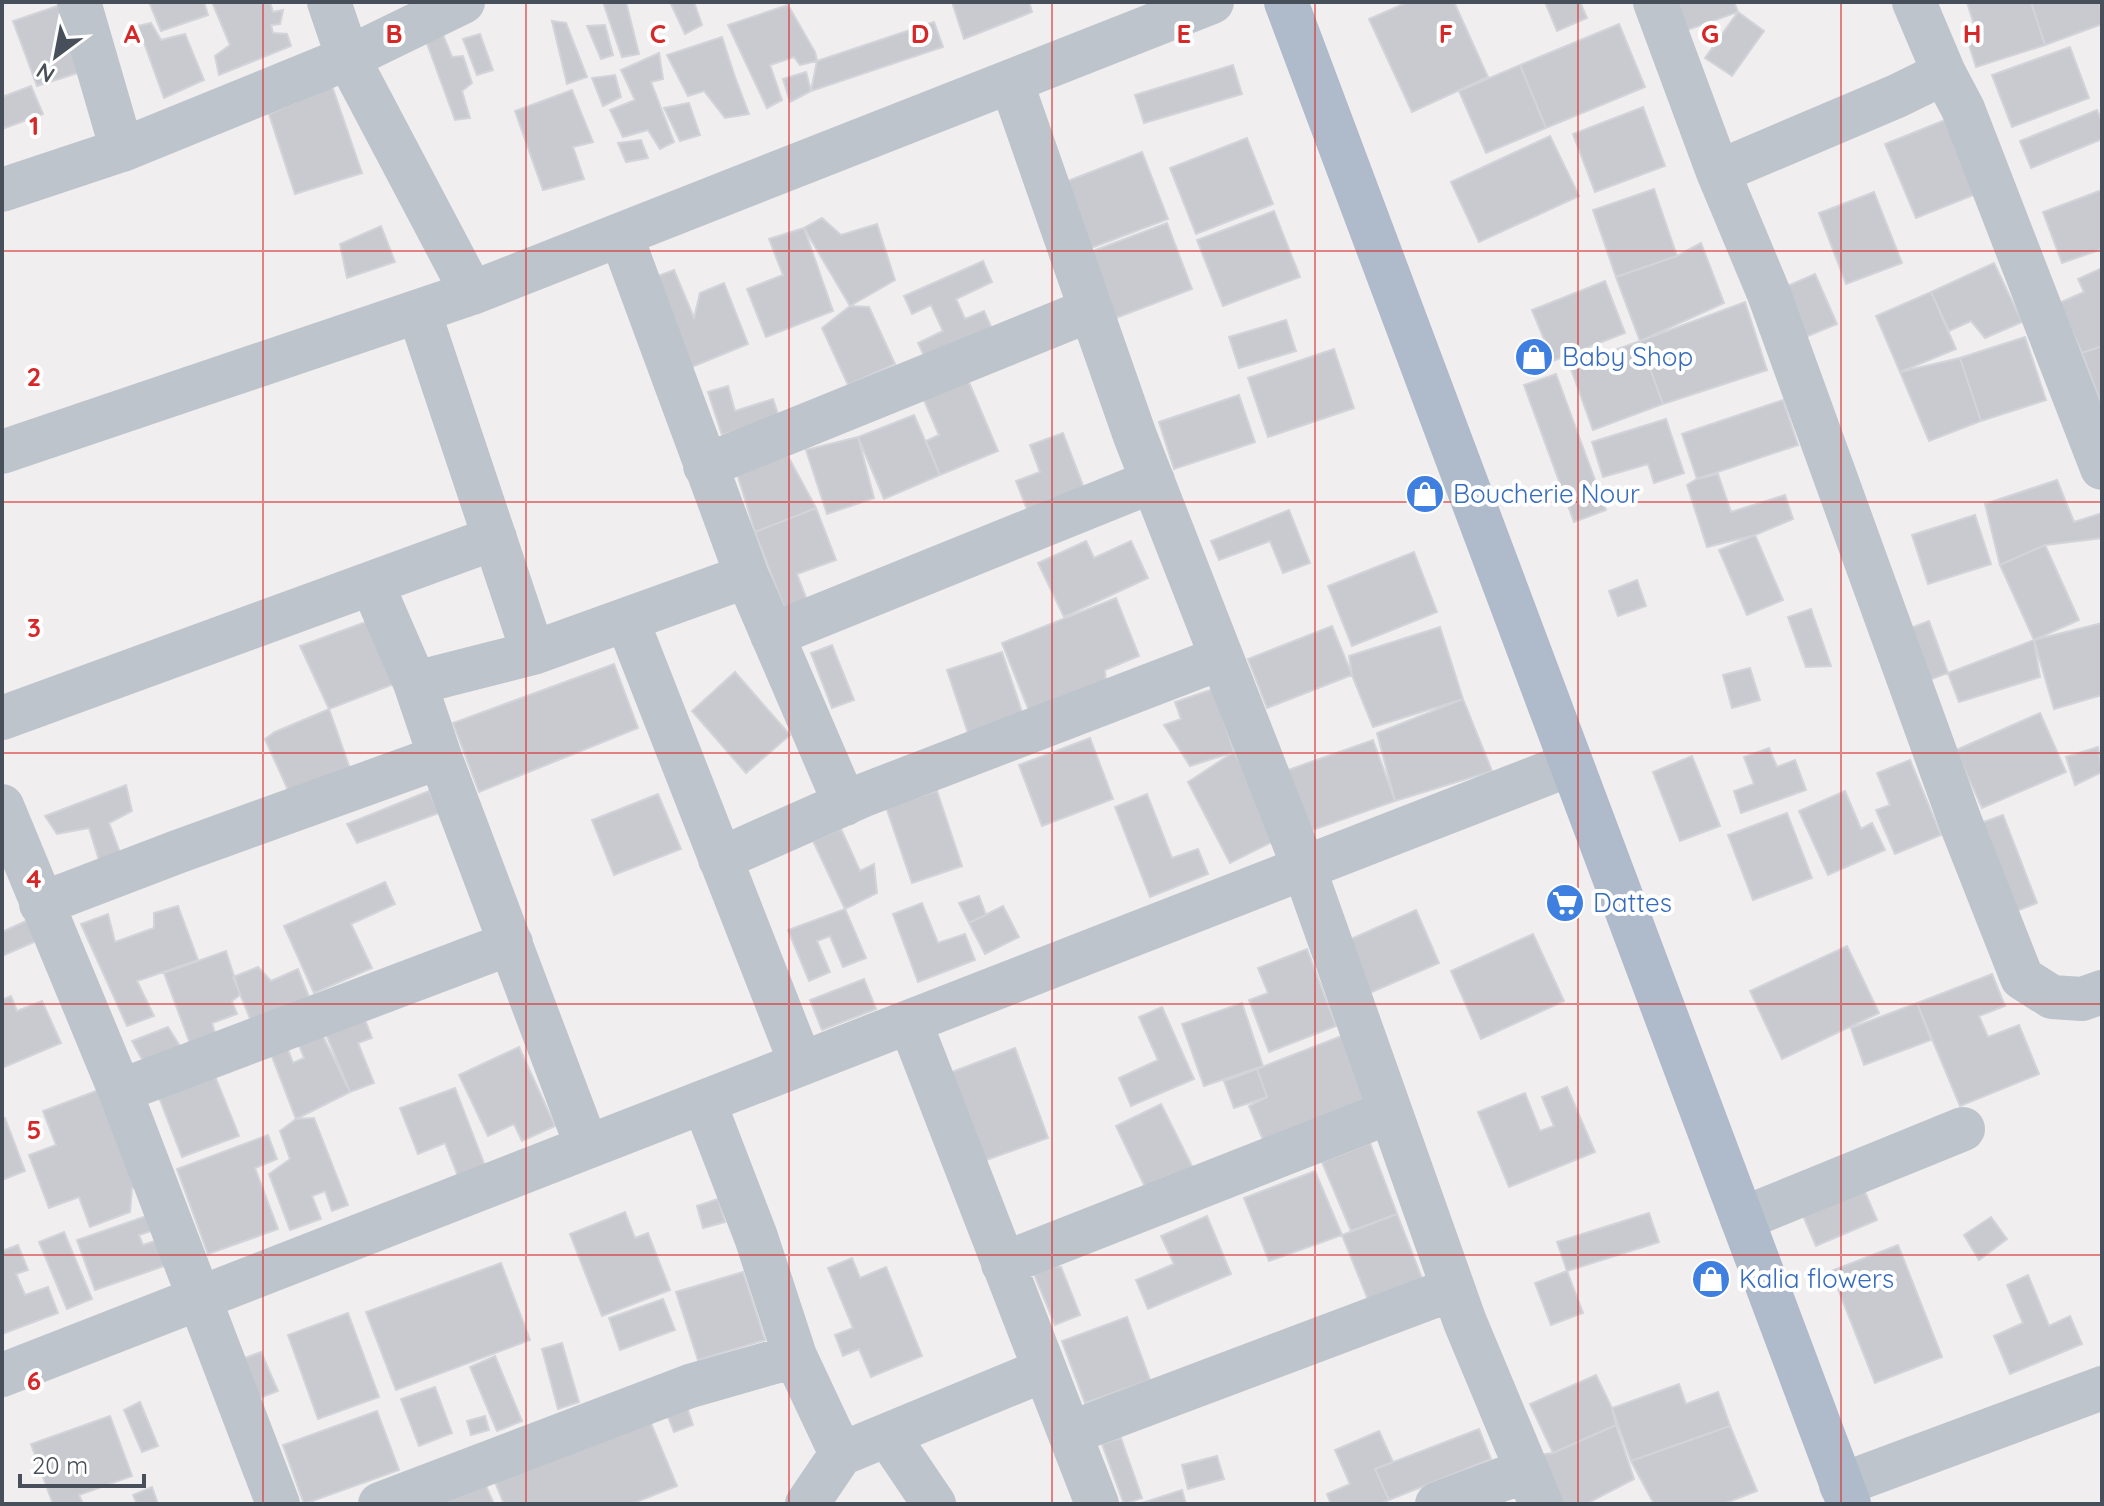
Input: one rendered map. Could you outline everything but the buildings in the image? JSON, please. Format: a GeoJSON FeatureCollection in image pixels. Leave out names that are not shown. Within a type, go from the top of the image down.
{"type":"FeatureCollection","features":[{"type":"Feature","properties":{"kind":"main road"},"geometry":{"type":"LineString","coordinates":[[1286,2],[1845,1495]]}},
{"type":"Feature","properties":{"kind":"street"},"geometry":{"type":"LineString","coordinates":[[79,2],[122,150]]}},
{"type":"Feature","properties":{"kind":"street"},"geometry":{"type":"LineString","coordinates":[[329,2],[348,58],[472,293]]}},
{"type":"Feature","properties":{"kind":"street"},"geometry":{"type":"LineString","coordinates":[[2,190],[122,150],[348,58],[463,2]]}},
{"type":"Feature","properties":{"kind":"street"},"geometry":{"type":"LineString","coordinates":[[2,452],[472,293],[1212,2]]}},
{"type":"Feature","properties":{"kind":"street"},"geometry":{"type":"LineString","coordinates":[[1655,2],[1718,172],[1769,294],[1960,821],[2022,978],[2052,997],[2082,999],[2102,992]]}},
{"type":"Feature","properties":{"kind":"street"},"geometry":{"type":"LineString","coordinates":[[1914,2],[1963,109],[2102,468]]}},
{"type":"Feature","properties":{"kind":"street"},"geometry":{"type":"LineString","coordinates":[[1718,172],[1944,73]]}},
{"type":"Feature","properties":{"kind":"street"},"geometry":{"type":"LineString","coordinates":[[1011,81],[1153,481],[1304,868],[1453,1289],[1534,1487],[1437,1504]]}},
{"type":"Feature","properties":{"kind":"street"},"geometry":{"type":"LineString","coordinates":[[621,235],[747,576],[845,804]]}},
{"type":"Feature","properties":{"kind":"street"},"geometry":{"type":"LineString","coordinates":[[705,466],[1090,310]]}},
{"type":"Feature","properties":{"kind":"street"},"geometry":{"type":"LineString","coordinates":[[419,312],[533,653]]}},
{"type":"Feature","properties":{"kind":"street"},"geometry":{"type":"LineString","coordinates":[[772,635],[1153,481]]}},
{"type":"Feature","properties":{"kind":"street"},"geometry":{"type":"LineString","coordinates":[[2,718],[495,538]]}},
{"type":"Feature","properties":{"kind":"street"},"geometry":{"type":"LineString","coordinates":[[415,683],[533,653],[747,576]]}},
{"type":"Feature","properties":{"kind":"street"},"geometry":{"type":"LineString","coordinates":[[372,584],[415,683],[587,1147]]}},
{"type":"Feature","properties":{"kind":"street"},"geometry":{"type":"LineString","coordinates":[[627,620],[801,1064]]}},
{"type":"Feature","properties":{"kind":"street"},"geometry":{"type":"LineString","coordinates":[[720,859],[845,804],[1221,658]]}},
{"type":"Feature","properties":{"kind":"street"},"geometry":{"type":"LineString","coordinates":[[41,904],[440,757]]}},
{"type":"Feature","properties":{"kind":"street"},"geometry":{"type":"LineString","coordinates":[[2,1375],[1571,764]]}},
{"type":"Feature","properties":{"kind":"street"},"geometry":{"type":"LineString","coordinates":[[2,806],[120,1091],[278,1504]]}},
{"type":"Feature","properties":{"kind":"street"},"geometry":{"type":"LineString","coordinates":[[120,1091],[511,943]]}},
{"type":"Feature","properties":{"kind":"street"},"geometry":{"type":"LineString","coordinates":[[910,1022],[1097,1504]]}},
{"type":"Feature","properties":{"kind":"street"},"geometry":{"type":"LineString","coordinates":[[704,1102],[756,1237],[795,1356],[841,1454]]}},
{"type":"Feature","properties":{"kind":"street"},"geometry":{"type":"LineString","coordinates":[[1003,1264],[1390,1112]]}},
{"type":"Feature","properties":{"kind":"street"},"geometry":{"type":"LineString","coordinates":[[1742,1219],[1963,1129]]}},
{"type":"Feature","properties":{"kind":"street"},"geometry":{"type":"LineString","coordinates":[[1070,1433],[1453,1289]]}},
{"type":"Feature","properties":{"kind":"street"},"geometry":{"type":"LineString","coordinates":[[380,1504],[690,1386],[795,1356]]}},
{"type":"Feature","properties":{"kind":"street"},"geometry":{"type":"LineString","coordinates":[[807,1504],[841,1454],[1044,1370]]}},
{"type":"Feature","properties":{"kind":"street"},"geometry":{"type":"LineString","coordinates":[[1845,1495],[2102,1388]]}},
{"type":"Feature","properties":{"kind":"street"},"geometry":{"type":"LineString","coordinates":[[888,1436],[934,1504]]}},
{"type":"Feature","properties":{"kind":"place","name":"Baby Shop"},"geometry":{"type":"Point","coordinates":[1534,357]}},
{"type":"Feature","properties":{"kind":"place","name":"Boucherie Nour"},"geometry":{"type":"Point","coordinates":[1425,494]}},
{"type":"Feature","properties":{"kind":"place","name":"Dattes"},"geometry":{"type":"Point","coordinates":[1565,903]}},
{"type":"Feature","properties":{"kind":"place","name":"Kalia flowers"},"geometry":{"type":"Point","coordinates":[1711,1279]}}]}
